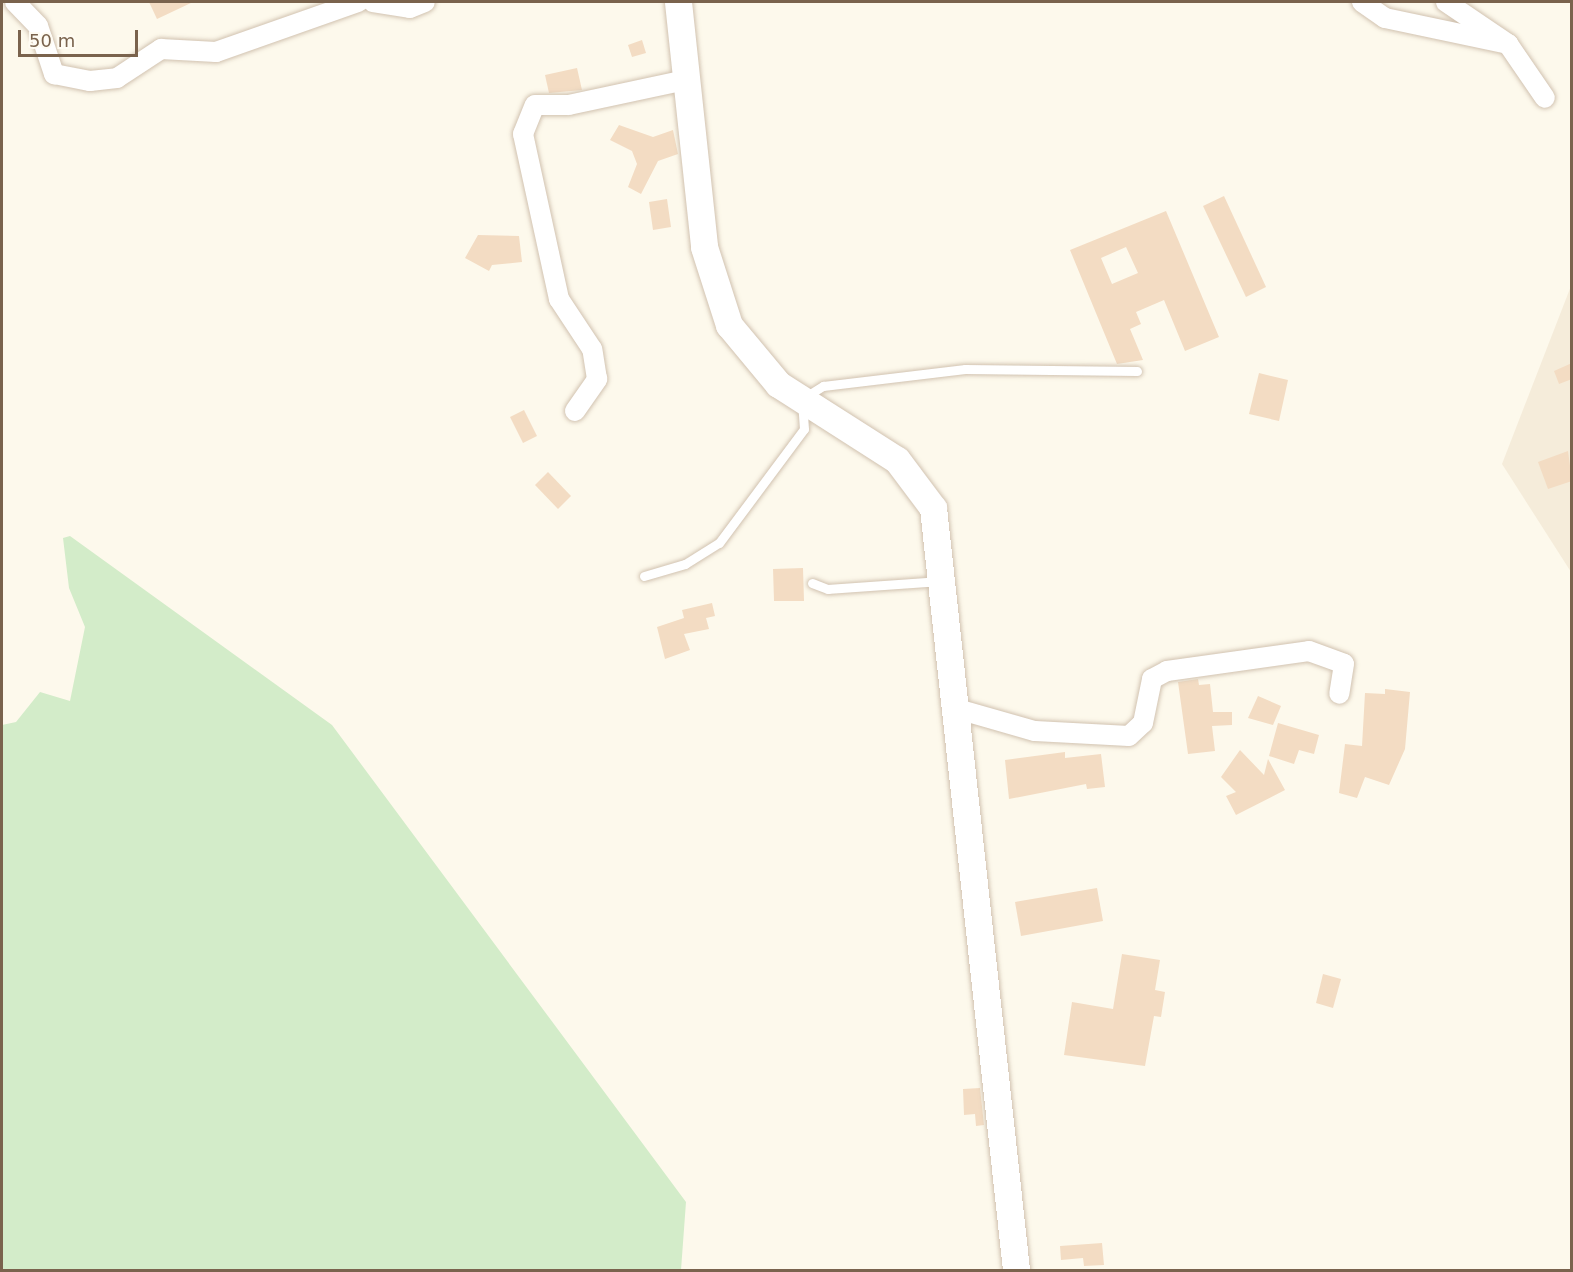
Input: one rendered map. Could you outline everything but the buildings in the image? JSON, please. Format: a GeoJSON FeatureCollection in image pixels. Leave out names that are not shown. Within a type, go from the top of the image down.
{"type":"FeatureCollection","features":[{"type":"Feature","properties":{"kind":"street"},"geometry":{"type":"LineString","coordinates":[[15,2],[38,26],[54,74],[90,81],[117,78],[161,49],[216,52],[358,2]]}},
{"type":"Feature","properties":{"kind":"street"},"geometry":{"type":"LineString","coordinates":[[373,2],[410,8],[425,2]]}},
{"type":"Feature","properties":{"kind":"street"},"geometry":{"type":"LineString","coordinates":[[678,2],[704,247],[729,325],[778,384],[897,460],[933,508],[1016,1270]]}},
{"type":"Feature","properties":{"kind":"street"},"geometry":{"type":"LineString","coordinates":[[1350,2],[1385,18],[1508,44]]}},
{"type":"Feature","properties":{"kind":"street"},"geometry":{"type":"LineString","coordinates":[[1362,2],[1385,18]]}},
{"type":"Feature","properties":{"kind":"street"},"geometry":{"type":"LineString","coordinates":[[1446,2],[1508,44],[1545,98]]}},
{"type":"Feature","properties":{"kind":"street"},"geometry":{"type":"LineString","coordinates":[[575,411],[597,379],[592,348],[559,299],[523,134],[535,105],[569,105],[687,80]]}},
{"type":"Feature","properties":{"kind":"street"},"geometry":{"type":"LineString","coordinates":[[954,708],[1035,731],[1129,736],[1143,723],[1152,679],[1167,671],[1309,651],[1344,664],[1339,694]]}},
{"type":"Feature","properties":{"kind":"lane"},"geometry":{"type":"LineString","coordinates":[[644,576],[685,564],[719,543],[804,429],[802,399],[823,386],[965,369],[1137,372]]}},
{"type":"Feature","properties":{"kind":"lane"},"geometry":{"type":"LineString","coordinates":[[812,583],[828,589],[941,581]]}},
{"type":"Feature","properties":{"kind":"shaded area"},"geometry":{"type":"Polygon","coordinates":[[[1571,286],[1571,572],[1502,464],[1571,286]]]}},
{"type":"Feature","properties":{"kind":"green space"},"geometry":{"type":"Polygon","coordinates":[[[70,536],[332,725],[686,1202],[681,1270],[2,1270],[2,725],[16,722],[40,692],[70,701],[85,627],[69,588],[63,538],[70,536]]]}}]}
